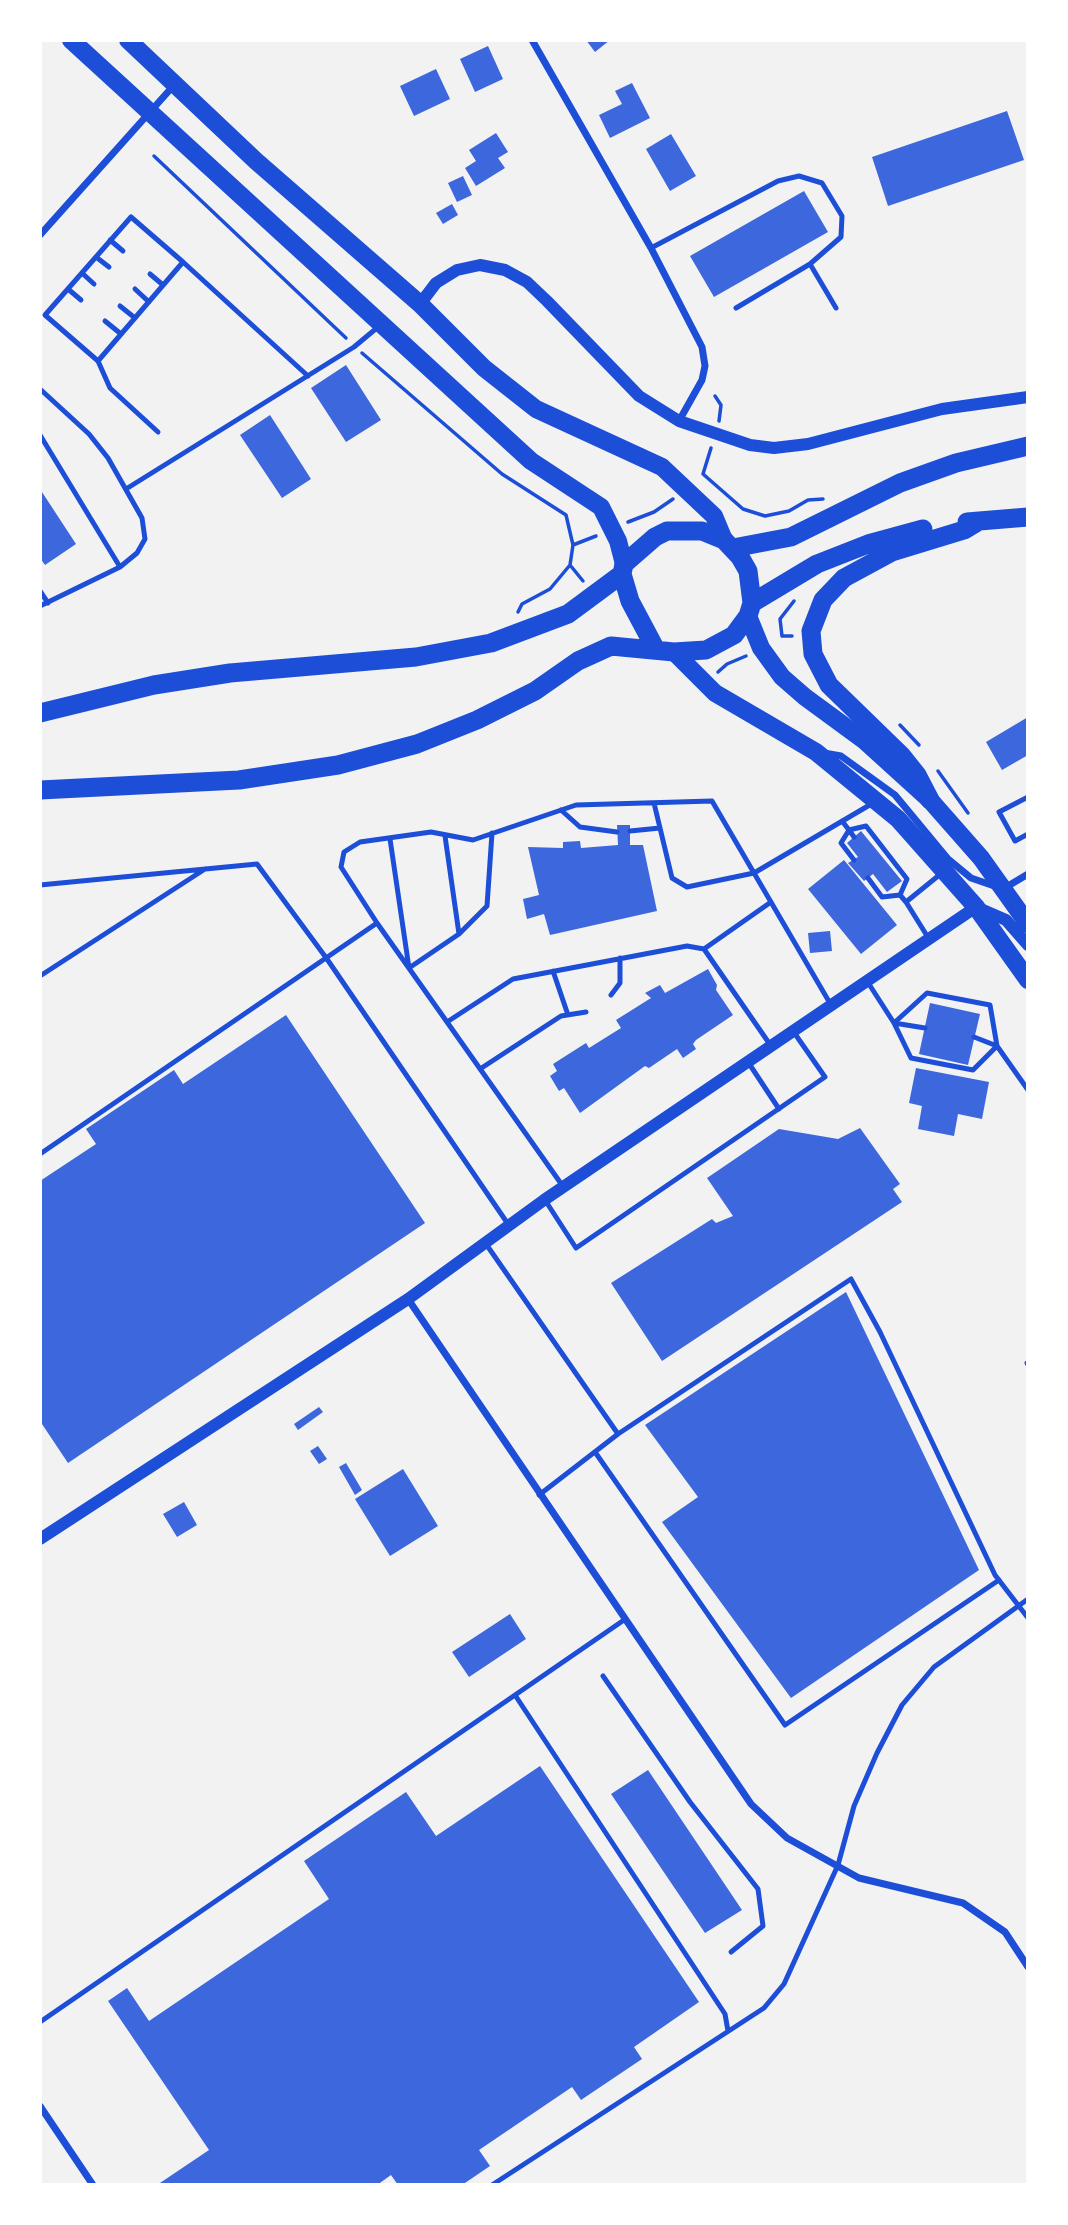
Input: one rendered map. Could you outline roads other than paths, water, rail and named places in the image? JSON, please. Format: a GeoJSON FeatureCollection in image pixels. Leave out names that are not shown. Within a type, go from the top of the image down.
{"type":"FeatureCollection","features":[{"type":"Feature","properties":{"kind":"highway"},"geometry":{"type":"LineString","coordinates":[[729,544],[791,537],[900,483],[956,463],[1028,446]]}},
{"type":"Feature","properties":{"kind":"highway"},"geometry":{"type":"LineString","coordinates":[[40,790],[239,780],[338,765],[417,744],[477,720],[534,691],[598,650],[611,646],[706,650],[715,646],[734,635],[750,610],[788,579],[867,544],[921,530],[1028,517]]}},
{"type":"Feature","properties":{"kind":"highway"},"geometry":{"type":"LineString","coordinates":[[930,800],[917,775],[901,755],[829,685],[813,654],[811,631],[823,600],[844,578],[892,552],[964,530],[979,521]]}},
{"type":"Feature","properties":{"kind":"highway"},"geometry":{"type":"LineString","coordinates":[[40,713],[154,685],[230,673],[416,657],[491,643],[568,614],[623,569],[655,537],[667,531],[702,531],[729,544],[748,571],[750,610]]}},
{"type":"Feature","properties":{"kind":"highway"},"geometry":{"type":"LineString","coordinates":[[623,569],[639,622],[665,650]]}},
{"type":"Feature","properties":{"kind":"main road"},"geometry":{"type":"LineString","coordinates":[[71,40],[531,461],[601,507],[618,541],[623,569]]}},
{"type":"Feature","properties":{"kind":"main road"},"geometry":{"type":"LineString","coordinates":[[128,40],[256,161],[420,304],[484,368],[536,409],[662,467],[714,516],[729,544]]}},
{"type":"Feature","properties":{"kind":"main road"},"geometry":{"type":"LineString","coordinates":[[750,610],[761,648],[782,677],[865,741],[930,800],[1028,924]]}},
{"type":"Feature","properties":{"kind":"main road"},"geometry":{"type":"LineString","coordinates":[[665,650],[715,693],[816,752],[877,800],[946,870],[1028,980]]}},
{"type":"Feature","properties":{"kind":"street"},"geometry":{"type":"LineString","coordinates":[[532,40],[651,248],[702,347],[705,366],[702,380],[679,421]]}},
{"type":"Feature","properties":{"kind":"street"},"geometry":{"type":"LineString","coordinates":[[40,235],[175,85]]}},
{"type":"Feature","properties":{"kind":"street"},"geometry":{"type":"LineString","coordinates":[[420,304],[436,283],[457,270],[480,265],[505,270],[527,282],[639,396],[679,421],[720,438],[774,448],[837,438],[942,410],[1028,397]]}},
{"type":"Feature","properties":{"kind":"street"},"geometry":{"type":"LineString","coordinates":[[816,752],[841,756],[868,772],[904,804],[961,871],[982,884],[1003,889],[1028,874]]}},
{"type":"Feature","properties":{"kind":"street"},"geometry":{"type":"LineString","coordinates":[[40,1539],[408,1299],[508,1224],[976,907],[1006,920],[1028,945]]}},
{"type":"Feature","properties":{"kind":"street"},"geometry":{"type":"LineString","coordinates":[[408,1299],[751,1804],[787,1838],[859,1878],[963,1903],[1005,1932],[1028,1967]]}},
{"type":"Feature","properties":{"kind":"street"},"geometry":{"type":"LineString","coordinates":[[40,2106],[93,2185]]}},
{"type":"Feature","properties":{"kind":"lane"},"geometry":{"type":"LineString","coordinates":[[651,248],[778,181],[799,176],[822,183],[842,216],[841,237],[810,264],[736,308]]}},
{"type":"Feature","properties":{"kind":"lane"},"geometry":{"type":"LineString","coordinates":[[158,432],[110,388],[98,361],[43,314],[131,217],[308,376]]}},
{"type":"Feature","properties":{"kind":"lane"},"geometry":{"type":"LineString","coordinates":[[110,240],[123,251]]}},
{"type":"Feature","properties":{"kind":"lane"},"geometry":{"type":"LineString","coordinates":[[96,257],[109,267]]}},
{"type":"Feature","properties":{"kind":"lane"},"geometry":{"type":"LineString","coordinates":[[98,361],[183,262]]}},
{"type":"Feature","properties":{"kind":"lane"},"geometry":{"type":"LineString","coordinates":[[810,264],[836,308]]}},
{"type":"Feature","properties":{"kind":"lane"},"geometry":{"type":"LineString","coordinates":[[82,272],[94,284]]}},
{"type":"Feature","properties":{"kind":"lane"},"geometry":{"type":"LineString","coordinates":[[149,274],[163,285]]}},
{"type":"Feature","properties":{"kind":"lane"},"geometry":{"type":"LineString","coordinates":[[68,289],[81,300]]}},
{"type":"Feature","properties":{"kind":"lane"},"geometry":{"type":"LineString","coordinates":[[135,289],[149,302]]}},
{"type":"Feature","properties":{"kind":"lane"},"geometry":{"type":"LineString","coordinates":[[120,306],[135,318]]}},
{"type":"Feature","properties":{"kind":"lane"},"geometry":{"type":"LineString","coordinates":[[105,321],[121,334]]}},
{"type":"Feature","properties":{"kind":"lane"},"geometry":{"type":"LineString","coordinates":[[126,489],[308,376],[383,323]]}},
{"type":"Feature","properties":{"kind":"lane"},"geometry":{"type":"LineString","coordinates":[[40,389],[89,434],[142,518],[145,538],[137,554],[120,567],[40,606]]}},
{"type":"Feature","properties":{"kind":"lane"},"geometry":{"type":"LineString","coordinates":[[40,400],[50,397]]}},
{"type":"Feature","properties":{"kind":"lane"},"geometry":{"type":"LineString","coordinates":[[40,435],[120,567]]}},
{"type":"Feature","properties":{"kind":"lane"},"geometry":{"type":"LineString","coordinates":[[40,591],[48,603]]}},
{"type":"Feature","properties":{"kind":"lane"},"geometry":{"type":"LineString","coordinates":[[1028,797],[999,812],[1015,841],[1028,834]]}},
{"type":"Feature","properties":{"kind":"lane"},"geometry":{"type":"LineString","coordinates":[[654,803],[672,878],[687,887],[754,873],[877,800]]}},
{"type":"Feature","properties":{"kind":"lane"},"geometry":{"type":"LineString","coordinates":[[563,1187],[377,923],[341,867],[344,852],[360,842],[431,832],[473,840],[576,805],[712,801],[831,1005]]}},
{"type":"Feature","properties":{"kind":"lane"},"geometry":{"type":"LineString","coordinates":[[561,810],[580,827],[617,832]]}},
{"type":"Feature","properties":{"kind":"lane"},"geometry":{"type":"LineString","coordinates":[[842,821],[854,837]]}},
{"type":"Feature","properties":{"kind":"lane"},"geometry":{"type":"LineString","coordinates":[[853,860],[841,843],[849,830],[866,826],[907,880],[900,895]]}},
{"type":"Feature","properties":{"kind":"lane"},"geometry":{"type":"LineString","coordinates":[[630,831],[660,828]]}},
{"type":"Feature","properties":{"kind":"lane"},"geometry":{"type":"LineString","coordinates":[[409,968],[459,934],[487,906],[492,833]]}},
{"type":"Feature","properties":{"kind":"lane"},"geometry":{"type":"LineString","coordinates":[[445,836],[459,934]]}},
{"type":"Feature","properties":{"kind":"lane"},"geometry":{"type":"LineString","coordinates":[[390,839],[409,968]]}},
{"type":"Feature","properties":{"kind":"lane"},"geometry":{"type":"LineString","coordinates":[[40,884],[257,864],[327,959],[508,1224]]}},
{"type":"Feature","properties":{"kind":"lane"},"geometry":{"type":"LineString","coordinates":[[40,976],[207,868]]}},
{"type":"Feature","properties":{"kind":"lane"},"geometry":{"type":"LineString","coordinates":[[906,902],[946,870]]}},
{"type":"Feature","properties":{"kind":"lane"},"geometry":{"type":"LineString","coordinates":[[868,878],[882,897],[900,895]]}},
{"type":"Feature","properties":{"kind":"lane"},"geometry":{"type":"LineString","coordinates":[[894,887],[929,939]]}},
{"type":"Feature","properties":{"kind":"lane"},"geometry":{"type":"LineString","coordinates":[[447,1022],[513,979],[687,946],[704,949],[771,902]]}},
{"type":"Feature","properties":{"kind":"lane"},"geometry":{"type":"LineString","coordinates":[[40,1154],[377,923]]}},
{"type":"Feature","properties":{"kind":"lane"},"geometry":{"type":"LineString","coordinates":[[704,949],[771,1046]]}},
{"type":"Feature","properties":{"kind":"lane"},"geometry":{"type":"LineString","coordinates":[[611,995],[620,984],[620,958]]}},
{"type":"Feature","properties":{"kind":"lane"},"geometry":{"type":"LineString","coordinates":[[553,971],[568,1015]]}},
{"type":"Feature","properties":{"kind":"lane"},"geometry":{"type":"LineString","coordinates":[[867,981],[894,1023],[911,1058],[973,1070],[997,1046]]}},
{"type":"Feature","properties":{"kind":"lane"},"geometry":{"type":"LineString","coordinates":[[894,1023],[927,993],[990,1004],[997,1046],[1028,1090]]}},
{"type":"Feature","properties":{"kind":"lane"},"geometry":{"type":"LineString","coordinates":[[480,1069],[561,1016],[586,1012]]}},
{"type":"Feature","properties":{"kind":"lane"},"geometry":{"type":"LineString","coordinates":[[894,1023],[925,1028]]}},
{"type":"Feature","properties":{"kind":"lane"},"geometry":{"type":"LineString","coordinates":[[544,1200],[576,1248],[825,1077],[793,1031]]}},
{"type":"Feature","properties":{"kind":"lane"},"geometry":{"type":"LineString","coordinates":[[974,1037],[997,1046]]}},
{"type":"Feature","properties":{"kind":"lane"},"geometry":{"type":"LineString","coordinates":[[748,1062],[779,1109]]}},
{"type":"Feature","properties":{"kind":"lane"},"geometry":{"type":"LineString","coordinates":[[485,1242],[618,1434]]}},
{"type":"Feature","properties":{"kind":"lane"},"geometry":{"type":"LineString","coordinates":[[539,1495],[618,1434],[850,1279],[880,1332],[999,1580],[1028,1618]]}},
{"type":"Feature","properties":{"kind":"lane"},"geometry":{"type":"LineString","coordinates":[[595,1452],[785,1725],[999,1580]]}},
{"type":"Feature","properties":{"kind":"lane"},"geometry":{"type":"LineString","coordinates":[[492,2185],[764,2008],[784,1984],[838,1865],[854,1806],[902,1704],[933,1667],[1028,1599]]}},
{"type":"Feature","properties":{"kind":"lane"},"geometry":{"type":"LineString","coordinates":[[40,2022],[624,1620]]}},
{"type":"Feature","properties":{"kind":"lane"},"geometry":{"type":"LineString","coordinates":[[603,1676],[690,1802],[758,1889],[763,1926],[731,1952]]}},
{"type":"Feature","properties":{"kind":"lane"},"geometry":{"type":"LineString","coordinates":[[515,1695],[725,2014],[728,2031]]}}]}
